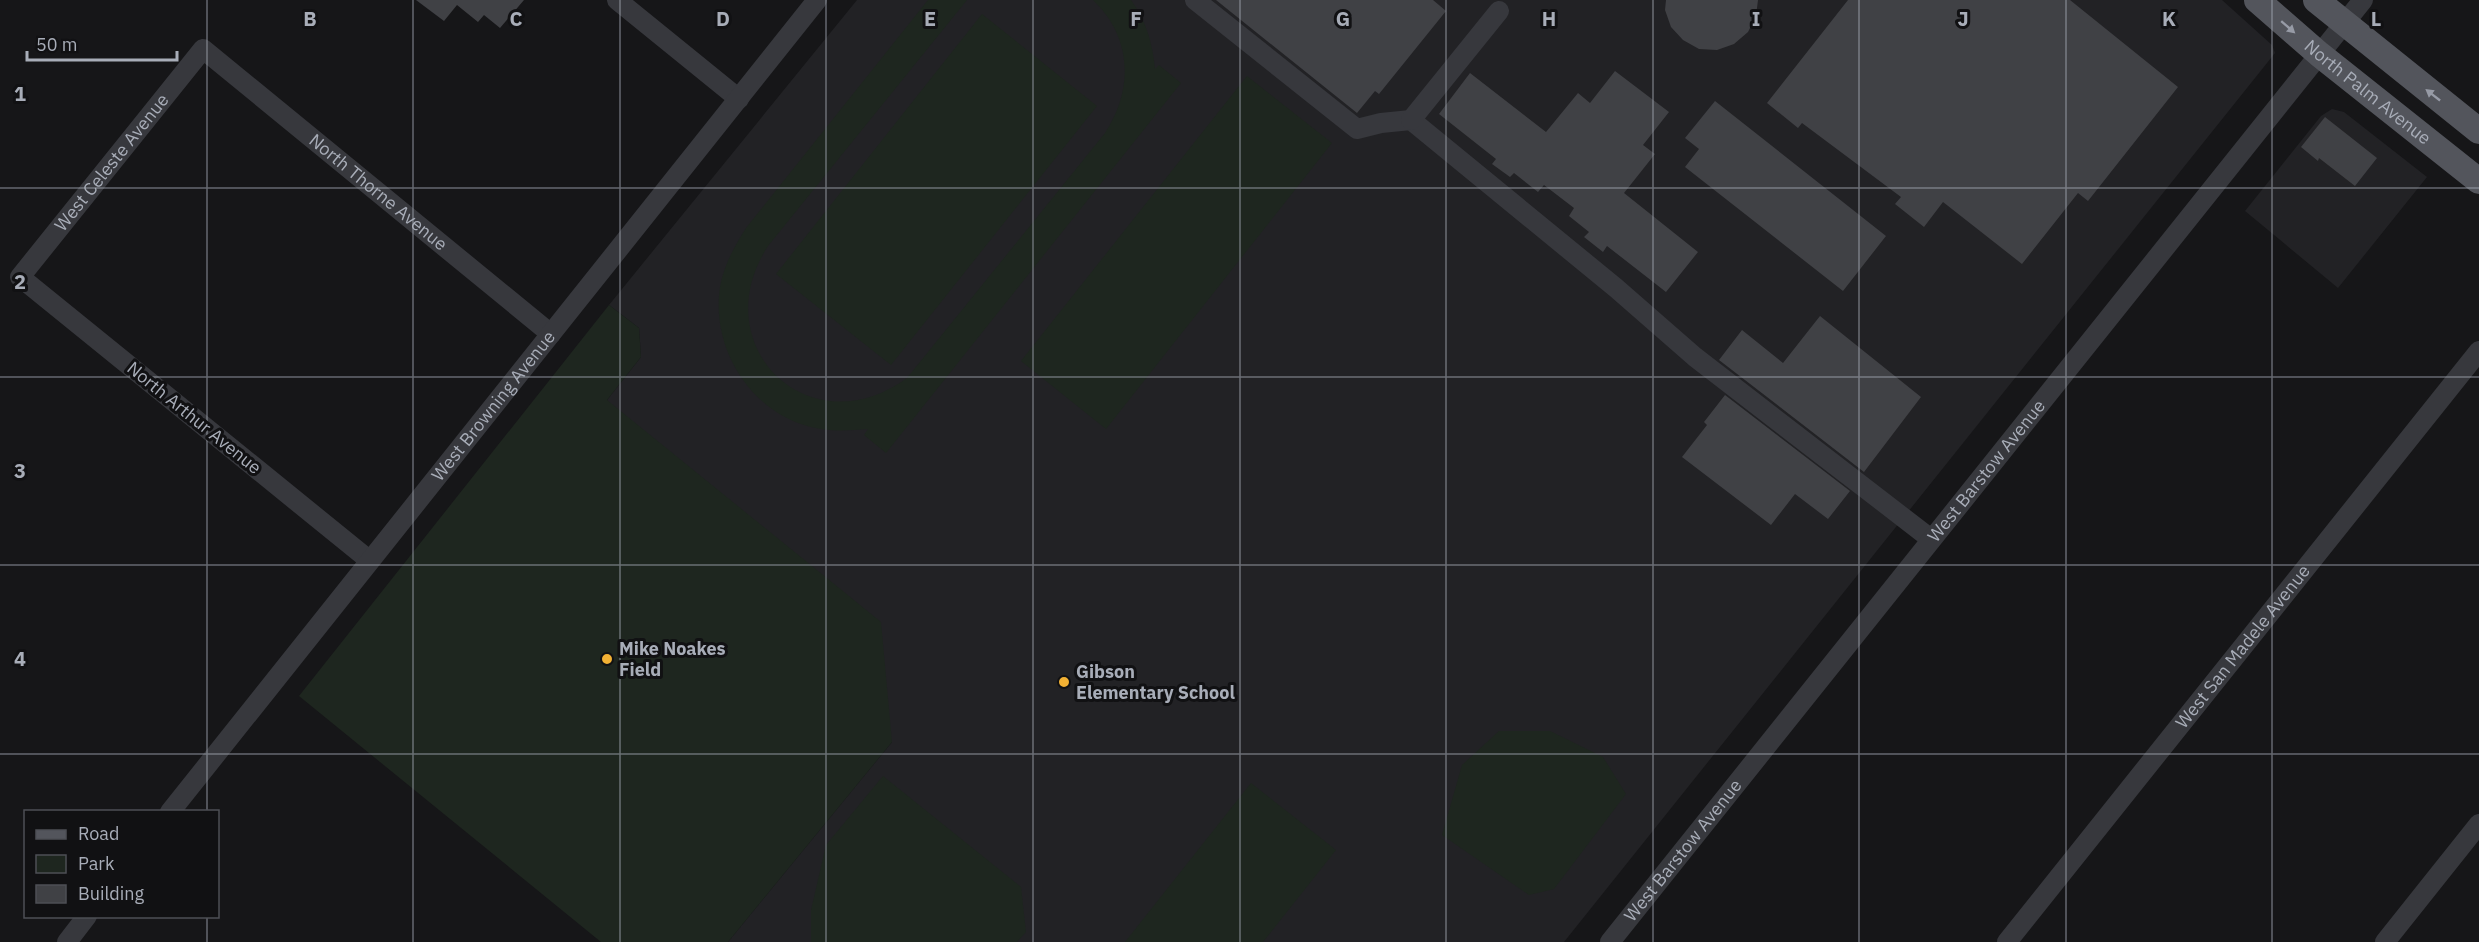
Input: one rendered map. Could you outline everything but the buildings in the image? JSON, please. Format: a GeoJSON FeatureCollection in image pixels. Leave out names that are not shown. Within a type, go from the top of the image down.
{"type":"FeatureCollection","features":[{"type":"Feature","properties":{"kind":"main road","name":"North Palm Avenue"},"geometry":{"type":"LineString","coordinates":[[2257,0],[2319,54],[2479,181]]}},
{"type":"Feature","properties":{"kind":"main road","name":"North Palm Avenue"},"geometry":{"type":"LineString","coordinates":[[2316,0],[2479,131]]}},
{"type":"Feature","properties":{"kind":"street"},"geometry":{"type":"LineString","coordinates":[[616,0],[739,99]]}},
{"type":"Feature","properties":{"kind":"street","name":"West Browning Avenue"},"geometry":{"type":"LineString","coordinates":[[172,810],[817,0]]}},
{"type":"Feature","properties":{"kind":"street"},"geometry":{"type":"LineString","coordinates":[[1195,0],[1358,129],[1381,123],[1411,120],[1616,288],[1695,357],[1931,539]]}},
{"type":"Feature","properties":{"kind":"street","name":"West Barstow Avenue"},"geometry":{"type":"LineString","coordinates":[[1610,942],[2363,0]]}},
{"type":"Feature","properties":{"kind":"street"},"geometry":{"type":"LineString","coordinates":[[1411,120],[1499,11]]}},
{"type":"Feature","properties":{"kind":"street","name":"West Celeste Avenue"},"geometry":{"type":"LineString","coordinates":[[20,277],[203,49]]}},
{"type":"Feature","properties":{"kind":"street","name":"North Thorne Avenue"},"geometry":{"type":"LineString","coordinates":[[203,49],[551,334]]}},
{"type":"Feature","properties":{"kind":"street","name":"North Arthur Avenue"},"geometry":{"type":"LineString","coordinates":[[20,277],[369,560]]}},
{"type":"Feature","properties":{"kind":"street","name":"West San Madele Avenue"},"geometry":{"type":"LineString","coordinates":[[2007,942],[2479,351]]}},
{"type":"Feature","properties":{"kind":"street"},"geometry":{"type":"LineString","coordinates":[[2385,942],[2479,824]]}},
{"type":"Feature","properties":{"kind":"street"},"geometry":{"type":"LineString","coordinates":[[67,942],[85,918]]}},
{"type":"Feature","properties":{"kind":"shaded area"},"geometry":{"type":"Polygon","coordinates":[[[857,0],[2222,0],[2272,45],[2275,53],[1564,942],[728,942],[892,742],[607,400],[641,357],[639,328],[609,305],[857,0]]]}},
{"type":"Feature","properties":{"kind":"shaded area"},"geometry":{"type":"Polygon","coordinates":[[[2332,109],[2344,112],[2427,177],[2338,288],[2245,211],[2321,116],[2332,109]]]}},
{"type":"Feature","properties":{"kind":"green space"},"geometry":{"type":"Polygon","coordinates":[[[928,0],[967,0],[768,246],[751,283],[749,319],[758,350],[777,376],[803,394],[835,401],[871,397],[907,378],[1105,133],[1121,99],[1124,64],[1122,47],[1115,30],[1093,0],[1131,0],[1148,33],[1155,69],[1159,65],[1181,83],[886,453],[864,435],[868,429],[820,429],[804,425],[766,404],[750,389],[737,371],[721,330],[720,287],[730,256],[746,228],[928,0]]]}},
{"type":"Feature","properties":{"kind":"green space"},"geometry":{"type":"Polygon","coordinates":[[[982,14],[1097,106],[891,365],[776,274],[982,14]]]}},
{"type":"Feature","properties":{"kind":"green space"},"geometry":{"type":"Polygon","coordinates":[[[1247,76],[1332,143],[1106,429],[1021,361],[1247,76]]]}},
{"type":"Feature","properties":{"kind":"green space","name":"Mike Noakes Field"},"geometry":{"type":"Polygon","coordinates":[[[609,305],[639,328],[641,357],[607,400],[881,622],[892,742],[728,942],[601,942],[299,696],[609,305]]]}},
{"type":"Feature","properties":{"kind":"green space"},"geometry":{"type":"Polygon","coordinates":[[[1499,731],[1550,731],[1603,757],[1626,794],[1554,889],[1529,895],[1442,835],[1462,765],[1499,731]]]}},
{"type":"Feature","properties":{"kind":"green space"},"geometry":{"type":"Polygon","coordinates":[[[883,776],[1021,887],[1026,932],[1017,942],[811,942],[811,910],[826,845],[883,776]]]}},
{"type":"Feature","properties":{"kind":"green space"},"geometry":{"type":"Polygon","coordinates":[[[1251,783],[1336,850],[1263,942],[1125,942],[1251,783]]]}},
{"type":"Feature","properties":{"kind":"place","name":"Mike Noakes Field"},"geometry":{"type":"Point","coordinates":[607,659]}},
{"type":"Feature","properties":{"kind":"place","name":"Gibson Elementary School"},"geometry":{"type":"Point","coordinates":[1064,682]}}]}
